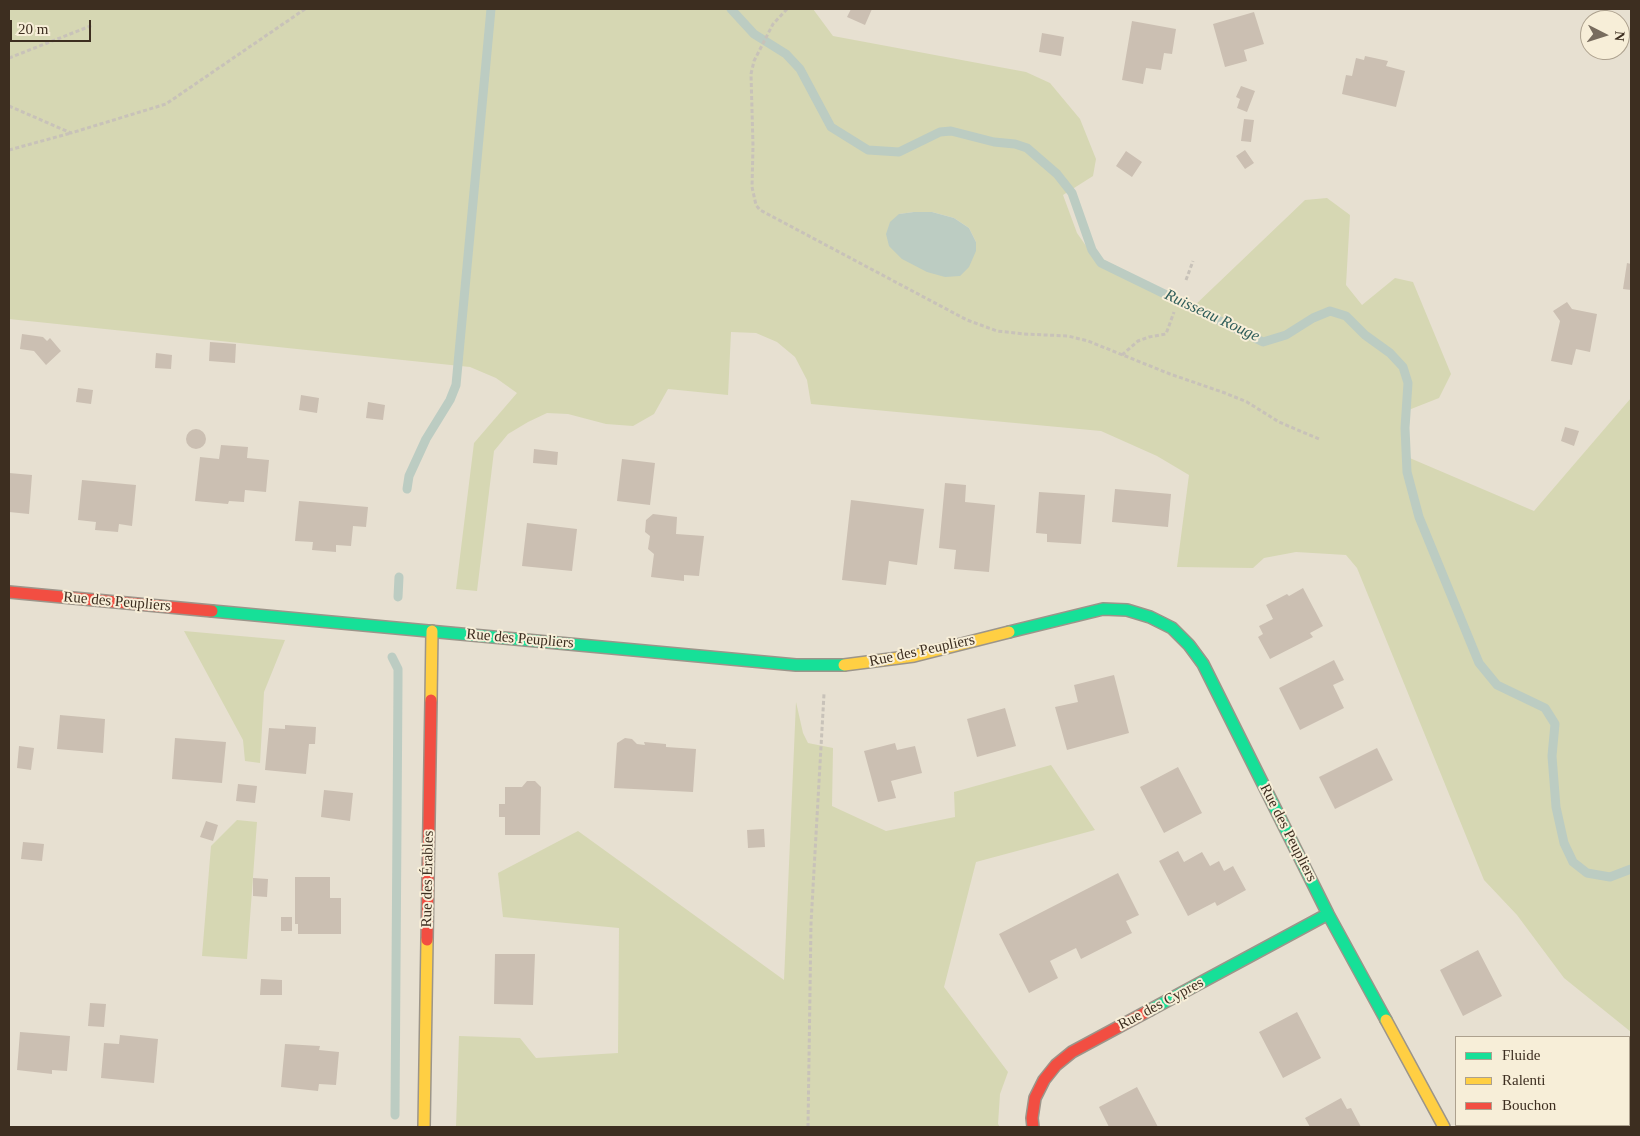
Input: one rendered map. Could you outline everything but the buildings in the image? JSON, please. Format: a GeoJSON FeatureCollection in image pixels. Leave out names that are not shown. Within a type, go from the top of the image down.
{"type":"FeatureCollection","features":[{"type":"Feature","properties":{"kind":"street","name":"Rue des Peupliers"},"geometry":{"type":"LineString","coordinates":[[9,592],[796,665],[826,666],[914,656],[1103,609],[1127,610],[1150,616],[1172,628],[1189,645],[1203,664],[1328,914],[1444,1127]]}},
{"type":"Feature","properties":{"kind":"street","name":"Rue des Érables"},"geometry":{"type":"LineString","coordinates":[[424,1127],[432,631]]}},
{"type":"Feature","properties":{"kind":"street","name":"Rue des Cypres"},"geometry":{"type":"LineString","coordinates":[[1033,1127],[1032,1118],[1035,1098],[1044,1080],[1056,1065],[1072,1052],[1328,914]]}},
{"type":"Feature","properties":{"kind":"path"},"geometry":{"type":"LineString","coordinates":[[9,150],[166,104],[305,9]]}},
{"type":"Feature","properties":{"kind":"path"},"geometry":{"type":"LineString","coordinates":[[787,9],[774,24],[754,61],[750,74],[753,146],[752,187],[753,197],[760,210],[966,320],[997,331],[1068,336],[1170,374],[1226,392],[1247,402],[1279,422],[1319,438]]}},
{"type":"Feature","properties":{"kind":"path"},"geometry":{"type":"LineString","coordinates":[[9,58],[93,25]]}},
{"type":"Feature","properties":{"kind":"path"},"geometry":{"type":"LineString","coordinates":[[9,106],[71,133]]}},
{"type":"Feature","properties":{"kind":"path"},"geometry":{"type":"LineString","coordinates":[[1186,280],[1193,261]]}},
{"type":"Feature","properties":{"kind":"path"},"geometry":{"type":"LineString","coordinates":[[1122,355],[1138,341],[1166,334],[1174,312]]}},
{"type":"Feature","properties":{"kind":"path"},"geometry":{"type":"LineString","coordinates":[[808,1127],[811,923],[826,666]]}},
{"type":"Feature","properties":{"kind":"green space"},"geometry":{"type":"Polygon","coordinates":[[[9,9],[813,9],[833,36],[1026,72],[1050,83],[1080,119],[1096,159],[1093,176],[1063,195],[1077,233],[1091,253],[1193,307],[1305,200],[1327,198],[1350,215],[1346,285],[1362,305],[1395,278],[1413,282],[1451,374],[1439,398],[1406,411],[1405,456],[1534,511],[1631,398],[1631,1032],[1564,978],[1517,915],[1484,880],[1357,568],[1346,555],[1296,552],[1264,558],[1253,568],[1177,567],[1189,475],[1157,456],[1101,431],[811,404],[807,380],[795,357],[777,342],[756,333],[731,332],[728,395],[668,389],[654,414],[633,426],[606,424],[568,414],[547,413],[508,434],[494,451],[477,591],[456,589],[474,443],[517,393],[496,378],[470,367],[9,319],[9,9]],[[932,212],[899,214],[976,242],[969,228],[954,218],[932,212]]]}},
{"type":"Feature","properties":{"kind":"green space"},"geometry":{"type":"Polygon","coordinates":[[[184,631],[285,640],[264,692],[260,763],[245,761],[243,740],[184,631]]]}},
{"type":"Feature","properties":{"kind":"green space"},"geometry":{"type":"Polygon","coordinates":[[[796,702],[803,733],[808,743],[833,748],[832,806],[886,831],[955,817],[954,792],[1051,765],[1095,830],[976,862],[944,987],[1008,1072],[1000,1094],[998,1124],[1000,1127],[456,1127],[459,1036],[520,1038],[536,1058],[618,1053],[619,928],[503,917],[498,873],[578,831],[784,980],[796,702]]]}},
{"type":"Feature","properties":{"kind":"green space"},"geometry":{"type":"Polygon","coordinates":[[[237,820],[257,822],[247,959],[202,956],[211,846],[237,820]]]}},
{"type":"Feature","properties":{"kind":"green space"},"geometry":{"type":"Polygon","coordinates":[[[1631,1036],[1630,1096],[1630,1037],[1631,1036]]]}},
{"type":"Feature","properties":{"kind":"green space"},"geometry":{"type":"Polygon","coordinates":[[[1478,1126],[1539,1126],[1538,1127],[1476,1127],[1478,1126]]]}},
{"type":"Feature","properties":{"kind":"shaded area"},"geometry":{"type":"Polygon","coordinates":[[[932,212],[954,218],[969,228],[976,242],[976,251],[969,267],[960,276],[945,277],[927,272],[902,259],[889,246],[886,234],[890,222],[899,214],[932,212]]]}},
{"type":"Feature","properties":{"kind":"shaded area"},"geometry":{"type":"Polygon","coordinates":[[[1630,1096],[1631,1127],[1538,1127],[1630,1126],[1630,1096]]]}},
{"type":"Feature","properties":{"kind":"waterway"},"geometry":{"type":"LineString","coordinates":[[407,489],[409,476],[426,439],[450,400],[456,385],[491,9]]}},
{"type":"Feature","properties":{"kind":"waterway","name":"Ruisseau Rouge"},"geometry":{"type":"LineString","coordinates":[[731,9],[754,34],[786,54],[800,69],[831,127],[868,150],[899,152],[940,132],[951,131],[1027,148],[1057,174],[1072,193],[1092,250],[1101,263],[1263,342],[1286,335],[1313,318],[1330,311],[1346,316],[1365,335],[1390,353],[1403,367],[1408,383],[1405,428],[1407,472],[1419,517],[1479,663],[1497,685],[1545,708],[1555,724],[1552,756],[1556,807],[1564,843],[1573,862],[1587,873],[1610,877],[1631,869]]}},
{"type":"Feature","properties":{"kind":"waterway"},"geometry":{"type":"LineString","coordinates":[[398,597],[399,577]]}},
{"type":"Feature","properties":{"kind":"waterway"},"geometry":{"type":"LineString","coordinates":[[392,657],[398,669],[395,1115]]}},
{"type":"Feature","properties":{"kind":"traffic: fast"},"geometry":{"type":"LineString","coordinates":[[1009,632],[1103,609],[1127,610],[1150,617],[1172,628],[1189,645],[1203,664],[1328,914],[1386,1020]]}},
{"type":"Feature","properties":{"kind":"traffic: fast"},"geometry":{"type":"LineString","coordinates":[[212,611],[796,665],[844,665]]}},
{"type":"Feature","properties":{"kind":"traffic: fast"},"geometry":{"type":"LineString","coordinates":[[1150,1010],[1328,914]]}},
{"type":"Feature","properties":{"kind":"traffic: slow"},"geometry":{"type":"LineString","coordinates":[[431,700],[432,631]]}},
{"type":"Feature","properties":{"kind":"traffic: slow"},"geometry":{"type":"LineString","coordinates":[[844,665],[914,656],[1009,632]]}},
{"type":"Feature","properties":{"kind":"traffic: slow"},"geometry":{"type":"LineString","coordinates":[[424,1127],[427,940]]}},
{"type":"Feature","properties":{"kind":"traffic: slow"},"geometry":{"type":"LineString","coordinates":[[1386,1020],[1444,1127]]}},
{"type":"Feature","properties":{"kind":"traffic: jam"},"geometry":{"type":"LineString","coordinates":[[9,592],[212,611]]}},
{"type":"Feature","properties":{"kind":"traffic: jam"},"geometry":{"type":"LineString","coordinates":[[427,940],[431,700]]}},
{"type":"Feature","properties":{"kind":"traffic: jam"},"geometry":{"type":"LineString","coordinates":[[1033,1127],[1032,1118],[1035,1098],[1044,1080],[1056,1065],[1072,1052],[1150,1010]]}}]}
